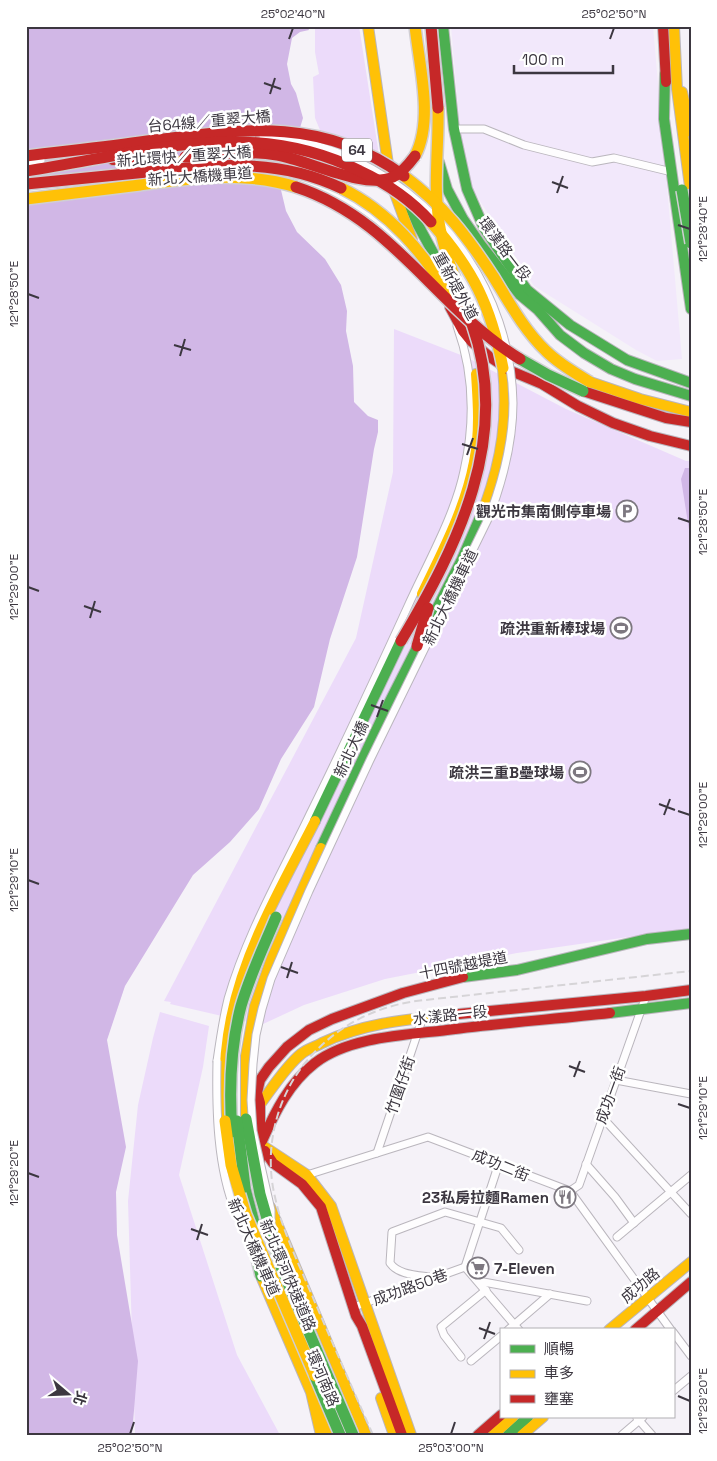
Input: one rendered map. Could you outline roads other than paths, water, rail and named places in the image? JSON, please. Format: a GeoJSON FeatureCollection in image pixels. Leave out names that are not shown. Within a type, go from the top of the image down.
{"type":"FeatureCollection","features":[{"type":"Feature","properties":{"kind":"main road","name":"重新堤外道"},"geometry":{"type":"LineString","coordinates":[[368,26],[389,166],[397,176],[418,225],[473,326],[536,376],[542,384],[600,418],[653,438],[691,446]]}},
{"type":"Feature","properties":{"kind":"main road"},"geometry":{"type":"LineString","coordinates":[[91,161],[249,153],[290,158],[359,179],[389,179],[403,171],[413,160],[419,147],[423,130],[423,107],[416,26]]}},
{"type":"Feature","properties":{"kind":"main road"},"geometry":{"type":"LineString","coordinates":[[85,177],[186,160],[253,156],[302,165],[362,183],[378,184],[401,178],[418,156],[426,127],[426,107],[416,26]]}},
{"type":"Feature","properties":{"kind":"main road","name":"環漢路一段"},"geometry":{"type":"LineString","coordinates":[[427,26],[437,158],[447,189],[463,219],[481,245],[520,295],[538,310],[560,335],[584,353],[611,369],[635,379],[691,396]]}},
{"type":"Feature","properties":{"kind":"main road"},"geometry":{"type":"LineString","coordinates":[[401,641],[428,596],[445,562],[472,498],[481,460],[486,419],[485,381],[478,342],[446,256],[435,200],[438,127],[432,26]]}},
{"type":"Feature","properties":{"kind":"main road"},"geometry":{"type":"LineString","coordinates":[[417,646],[424,615],[471,508],[482,475],[488,441],[490,408],[488,377],[482,344],[451,262],[442,232],[438,188],[442,128],[432,26]]}},
{"type":"Feature","properties":{"kind":"main road","name":"環漢路一段"},"geometry":{"type":"LineString","coordinates":[[443,26],[448,87],[454,129],[467,189],[484,228],[527,290],[570,326],[610,352],[639,365],[691,383]]}},
{"type":"Feature","properties":{"kind":"main road"},"geometry":{"type":"LineString","coordinates":[[663,26],[664,119],[691,309]]}},
{"type":"Feature","properties":{"kind":"main road"},"geometry":{"type":"LineString","coordinates":[[674,26],[674,61],[688,191],[691,243]]}},
{"type":"Feature","properties":{"kind":"main road"},"geometry":{"type":"LineString","coordinates":[[674,61],[691,132]]}},
{"type":"Feature","properties":{"kind":"main road"},"geometry":{"type":"LineString","coordinates":[[665,74],[688,191]]}},
{"type":"Feature","properties":{"kind":"main road","name":"台64線／重翠大橋"},"geometry":{"type":"LineString","coordinates":[[26,156],[250,130],[299,133],[324,138],[355,149],[407,178],[438,204],[476,250],[535,339],[586,387]]}},
{"type":"Feature","properties":{"kind":"main road","name":"新北環快／重翠大橋"},"geometry":{"type":"LineString","coordinates":[[26,171],[154,149],[244,141],[294,146],[352,165],[399,192],[439,229],[455,249],[471,273],[491,317],[504,368]]}},
{"type":"Feature","properties":{"kind":"main road","name":"新北環快／重翠大橋"},"geometry":{"type":"LineString","coordinates":[[26,184],[85,177],[243,164],[294,170],[340,187],[365,201],[389,219],[406,235],[442,280],[458,309],[476,374]]}},
{"type":"Feature","properties":{"kind":"main road","name":"64"},"geometry":{"type":"LineString","coordinates":[[26,199],[210,177],[258,179],[294,186],[323,197],[350,211],[371,225],[402,253],[455,309],[483,334],[538,371],[586,387],[666,418],[691,422]]}},
{"type":"Feature","properties":{"kind":"main road","name":"新北大橋"},"geometry":{"type":"LineString","coordinates":[[246,1119],[245,1074],[252,1017],[272,957],[301,888],[369,744],[480,517],[499,465],[506,403],[504,368]]}},
{"type":"Feature","properties":{"kind":"main road","name":"新北大橋"},"geometry":{"type":"LineString","coordinates":[[225,1121],[224,1074],[232,1014],[241,980],[268,914],[356,738],[461,508],[472,472],[478,438],[479,405],[476,374]]}},
{"type":"Feature","properties":{"kind":"main road","name":"64"},"geometry":{"type":"LineString","coordinates":[[586,387],[691,412]]}},
{"type":"Feature","properties":{"kind":"main road"},"geometry":{"type":"LineString","coordinates":[[288,877],[276,917],[247,988],[237,1023],[230,1092],[233,1141],[237,1163],[253,1216],[346,1434]]}},
{"type":"Feature","properties":{"kind":"main road"},"geometry":{"type":"LineString","coordinates":[[245,1188],[236,1119],[235,1091],[236,1060],[242,1023],[251,990],[280,920],[301,888]]}},
{"type":"Feature","properties":{"kind":"main road","name":"十四號越堤道"},"geometry":{"type":"LineString","coordinates":[[260,1144],[260,1103],[256,1094],[260,1080],[268,1067],[287,1047],[309,1030],[332,1019],[403,993],[456,978],[517,970],[647,939],[691,934]]}},
{"type":"Feature","properties":{"kind":"main road","name":"水漾路一段"},"geometry":{"type":"LineString","coordinates":[[260,1103],[302,1053],[331,1039],[364,1027],[396,1020],[691,990]]}},
{"type":"Feature","properties":{"kind":"main road","name":"水漾路一段"},"geometry":{"type":"LineString","coordinates":[[260,1144],[286,1092],[313,1065],[325,1056],[338,1050],[372,1040],[418,1033],[641,1010],[691,1002]]}},
{"type":"Feature","properties":{"kind":"main road","name":"環河南路"},"geometry":{"type":"LineString","coordinates":[[260,1103],[242,1158],[244,1199],[265,1276],[331,1435]]}},
{"type":"Feature","properties":{"kind":"main road","name":"新北環河快速道路"},"geometry":{"type":"LineString","coordinates":[[246,1119],[252,1161],[266,1218],[281,1266],[346,1434]]}},
{"type":"Feature","properties":{"kind":"main road","name":"新北環河快速道路"},"geometry":{"type":"LineString","coordinates":[[225,1121],[231,1164],[246,1215],[346,1434]]}},
{"type":"Feature","properties":{"kind":"main road"},"geometry":{"type":"LineString","coordinates":[[260,1144],[306,1175],[317,1186],[331,1206],[362,1326],[402,1435]]}},
{"type":"Feature","properties":{"kind":"main road"},"geometry":{"type":"LineString","coordinates":[[260,1144],[273,1163],[302,1184],[321,1207],[358,1309],[410,1435]]}},
{"type":"Feature","properties":{"kind":"main road","name":"環河南路"},"geometry":{"type":"LineString","coordinates":[[260,1144],[260,1185],[366,1435]]}},
{"type":"Feature","properties":{"kind":"main road"},"geometry":{"type":"LineString","coordinates":[[246,1215],[261,1276],[311,1392],[321,1435]]}},
{"type":"Feature","properties":{"kind":"main road","name":"成功路"},"geometry":{"type":"LineString","coordinates":[[611,1328],[691,1262]]}},
{"type":"Feature","properties":{"kind":"main road","name":"成功路"},"geometry":{"type":"LineString","coordinates":[[637,1328],[691,1282]]}},
{"type":"Feature","properties":{"kind":"main road"},"geometry":{"type":"LineString","coordinates":[[358,1309],[357,1328],[361,1343],[394,1435]]}},
{"type":"Feature","properties":{"kind":"main road"},"geometry":{"type":"LineString","coordinates":[[478,1435],[500,1416]]}},
{"type":"Feature","properties":{"kind":"main road"},"geometry":{"type":"LineString","coordinates":[[493,1435],[513,1418]]}},
{"type":"Feature","properties":{"kind":"main road"},"geometry":{"type":"LineString","coordinates":[[508,1435],[527,1418]]}},
{"type":"Feature","properties":{"kind":"main road"},"geometry":{"type":"LineString","coordinates":[[522,1435],[541,1418]]}},
{"type":"Feature","properties":{"kind":"street"},"geometry":{"type":"LineString","coordinates":[[454,129],[484,129],[524,145],[592,162],[614,158],[672,172]]}},
{"type":"Feature","properties":{"kind":"street","name":"新北大橋機車道"},"geometry":{"type":"LineString","coordinates":[[26,162],[216,136],[269,136],[321,146],[355,159],[378,171],[402,187],[443,224],[460,245],[476,270],[498,315],[510,367],[513,403],[511,434],[500,488],[489,517],[464,570],[383,732],[309,891],[271,979],[256,1036],[252,1064],[251,1100],[253,1131],[271,1210],[272,1241],[326,1389]]}},
{"type":"Feature","properties":{"kind":"street","name":"新北大橋機車道"},"geometry":{"type":"LineString","coordinates":[[26,191],[242,171],[292,177],[315,184],[361,207],[402,241],[436,285],[451,311],[462,342],[470,382],[472,405],[470,437],[464,473],[451,510],[349,734],[251,934],[228,1001],[217,1061],[216,1098],[219,1131],[228,1187],[236,1212],[326,1389]]}},
{"type":"Feature","properties":{"kind":"street","name":"成功一街"},"geometry":{"type":"LineString","coordinates":[[570,1191],[579,1185],[646,996]]}},
{"type":"Feature","properties":{"kind":"street","name":"竹圍仔街"},"geometry":{"type":"LineString","coordinates":[[377,1153],[423,1017]]}},
{"type":"Feature","properties":{"kind":"street"},"geometry":{"type":"LineString","coordinates":[[616,1080],[691,1094]]}},
{"type":"Feature","properties":{"kind":"street"},"geometry":{"type":"LineString","coordinates":[[602,1117],[691,1214]]}},
{"type":"Feature","properties":{"kind":"street","name":"成功二街"},"geometry":{"type":"LineString","coordinates":[[306,1175],[428,1137],[570,1191]]}},
{"type":"Feature","properties":{"kind":"street","name":"成功路50巷"},"geometry":{"type":"LineString","coordinates":[[466,1266],[499,1163]]}},
{"type":"Feature","properties":{"kind":"street"},"geometry":{"type":"LineString","coordinates":[[586,1164],[615,1197],[634,1223]]}},
{"type":"Feature","properties":{"kind":"street"},"geometry":{"type":"LineString","coordinates":[[617,1237],[691,1175]]}},
{"type":"Feature","properties":{"kind":"street"},"geometry":{"type":"LineString","coordinates":[[570,1191],[670,1328]]}},
{"type":"Feature","properties":{"kind":"street"},"geometry":{"type":"LineString","coordinates":[[435,1278],[400,1272],[394,1269],[390,1263],[392,1232],[445,1212],[501,1228],[519,1250]]}},
{"type":"Feature","properties":{"kind":"street","name":"成功路50巷"},"geometry":{"type":"LineString","coordinates":[[358,1309],[466,1266]]}},
{"type":"Feature","properties":{"kind":"street","name":"成功路50巷"},"geometry":{"type":"LineString","coordinates":[[466,1266],[517,1327]]}},
{"type":"Feature","properties":{"kind":"street"},"geometry":{"type":"LineString","coordinates":[[478,1281],[587,1301]]}},
{"type":"Feature","properties":{"kind":"street"},"geometry":{"type":"LineString","coordinates":[[461,1357],[444,1335],[442,1327],[486,1290]]}},
{"type":"Feature","properties":{"kind":"street"},"geometry":{"type":"LineString","coordinates":[[517,1327],[550,1294]]}},
{"type":"Feature","properties":{"kind":"street"},"geometry":{"type":"LineString","coordinates":[[674,1334],[691,1356]]}},
{"type":"Feature","properties":{"kind":"street"},"geometry":{"type":"LineString","coordinates":[[471,1361],[500,1337]]}},
{"type":"Feature","properties":{"kind":"street"},"geometry":{"type":"LineString","coordinates":[[674,1390],[691,1376]]}},
{"type":"Feature","properties":{"kind":"street"},"geometry":{"type":"LineString","coordinates":[[622,1435],[640,1418],[652,1435]]}},
{"type":"Feature","properties":{"kind":"railway"},"geometry":{"type":"LineString","coordinates":[[373,1435],[291,1246],[275,1197],[271,1160],[272,1141],[282,1104],[289,1087],[299,1071],[311,1056],[333,1035],[372,1013],[401,1004],[691,971]]}},
{"type":"Feature","properties":{"kind":"place","name":"觀光市集南側停車場"},"geometry":{"type":"Point","coordinates":[627,511]}},
{"type":"Feature","properties":{"kind":"place","name":"疏洪重新棒球場"},"geometry":{"type":"Point","coordinates":[621,628]}},
{"type":"Feature","properties":{"kind":"place","name":"疏洪三重B壘球場"},"geometry":{"type":"Point","coordinates":[580,772]}},
{"type":"Feature","properties":{"kind":"place","name":"23私房拉麵Ramen"},"geometry":{"type":"Point","coordinates":[565,1197]}},
{"type":"Feature","properties":{"kind":"place","name":"7-Eleven"},"geometry":{"type":"Point","coordinates":[478,1268]}}]}
